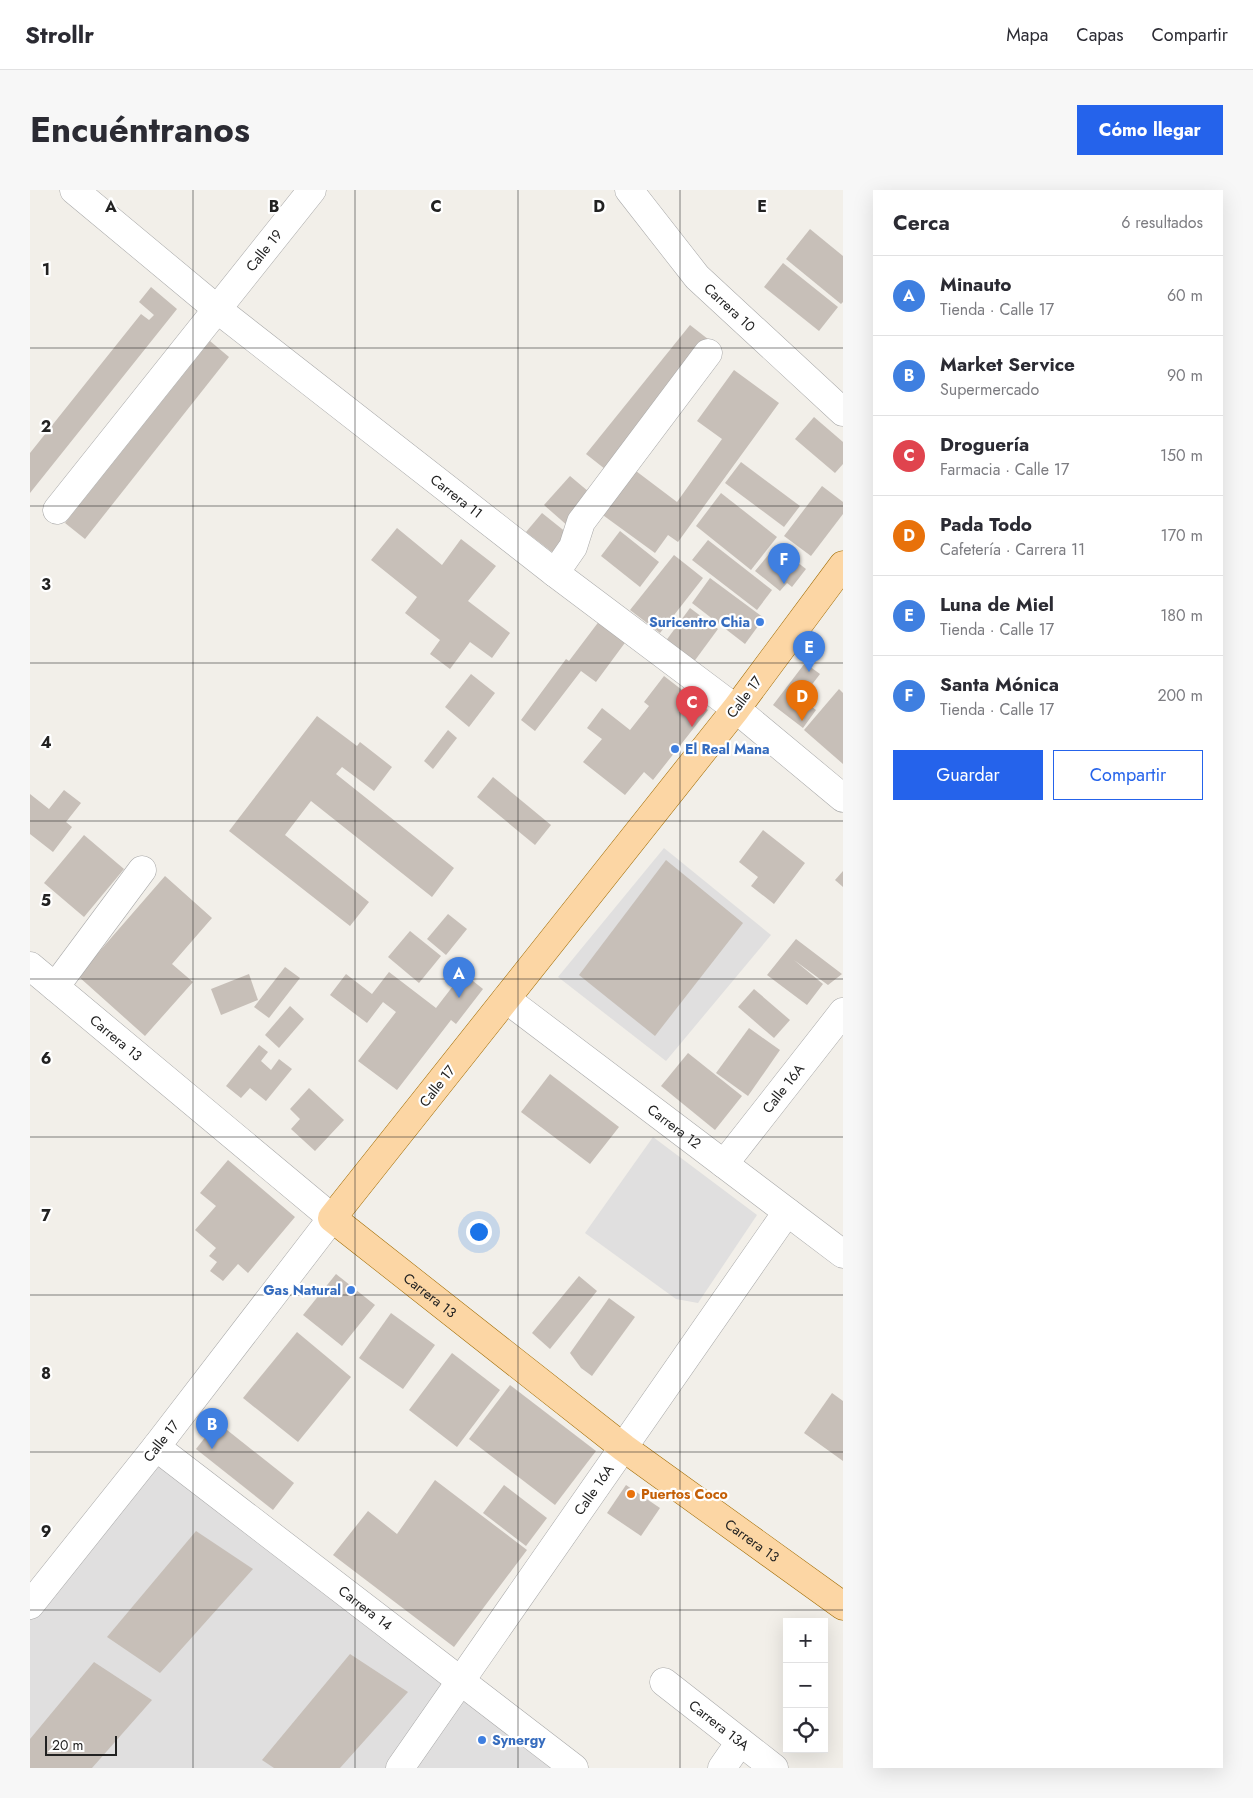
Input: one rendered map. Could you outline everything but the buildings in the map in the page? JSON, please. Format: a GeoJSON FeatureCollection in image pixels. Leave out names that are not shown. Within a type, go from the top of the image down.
{"type":"FeatureCollection","features":[{"type":"Feature","properties":{"kind":"main road","name":"Calle 17"},"geometry":{"type":"LineString","coordinates":[[332,1218],[736,709],[843,565]]}},
{"type":"Feature","properties":{"kind":"main road","name":"Carrera 13"},"geometry":{"type":"LineString","coordinates":[[332,1218],[624,1448],[843,1606]]}},
{"type":"Feature","properties":{"kind":"street","name":"Carrera 11"},"geometry":{"type":"LineString","coordinates":[[74,190],[217,309],[555,573],[736,709],[843,798]]}},
{"type":"Feature","properties":{"kind":"street","name":"Calle 19"},"geometry":{"type":"LineString","coordinates":[[57,510],[312,190]]}},
{"type":"Feature","properties":{"kind":"street","name":"Carrera 10"},"geometry":{"type":"LineString","coordinates":[[629,190],[697,277],[843,412]]}},
{"type":"Feature","properties":{"kind":"street"},"geometry":{"type":"LineString","coordinates":[[555,573],[573,547],[581,522],[708,353]]}},
{"type":"Feature","properties":{"kind":"street"},"geometry":{"type":"LineString","coordinates":[[55,987],[142,870]]}},
{"type":"Feature","properties":{"kind":"street","name":"Carrera 13"},"geometry":{"type":"LineString","coordinates":[[30,966],[332,1218]]}},
{"type":"Feature","properties":{"kind":"street","name":"Carrera 12"},"geometry":{"type":"LineString","coordinates":[[506,999],[843,1254]]}},
{"type":"Feature","properties":{"kind":"street","name":"Calle 16A"},"geometry":{"type":"LineString","coordinates":[[724,1164],[843,1012]]}},
{"type":"Feature","properties":{"kind":"street","name":"Calle 16A"},"geometry":{"type":"LineString","coordinates":[[400,1768],[787,1212]]}},
{"type":"Feature","properties":{"kind":"street","name":"Calle 17"},"geometry":{"type":"LineString","coordinates":[[30,1605],[156,1447],[332,1218]]}},
{"type":"Feature","properties":{"kind":"street","name":"Carrera 14"},"geometry":{"type":"LineString","coordinates":[[156,1447],[574,1768]]}},
{"type":"Feature","properties":{"kind":"street","name":"Carrera 13A"},"geometry":{"type":"LineString","coordinates":[[664,1682],[774,1768]]}},
{"type":"Feature","properties":{"kind":"street"},"geometry":{"type":"LineString","coordinates":[[722,1768],[740,1742]]}},
{"type":"Feature","properties":{"kind":"shaded area"},"geometry":{"type":"Polygon","coordinates":[[[664,848],[771,935],[666,1061],[558,977],[664,848]]]}},
{"type":"Feature","properties":{"kind":"shaded area"},"geometry":{"type":"Polygon","coordinates":[[[653,1137],[757,1215],[698,1303],[676,1299],[585,1233],[653,1137]]]}},
{"type":"Feature","properties":{"kind":"shaded area"},"geometry":{"type":"Polygon","coordinates":[[[156,1447],[574,1768],[30,1768],[30,1605],[156,1447]]]}},
{"type":"Feature","properties":{"kind":"place","name":"Santa Mónica"},"geometry":{"type":"Point","coordinates":[784,584]}},
{"type":"Feature","properties":{"kind":"place","name":"Suricentro Chia"},"geometry":{"type":"Point","coordinates":[760,622]}},
{"type":"Feature","properties":{"kind":"place","name":"Luna de Miel"},"geometry":{"type":"Point","coordinates":[809,672]}},
{"type":"Feature","properties":{"kind":"place","name":"Pada Todo"},"geometry":{"type":"Point","coordinates":[802,721]}},
{"type":"Feature","properties":{"kind":"place","name":"Droguería"},"geometry":{"type":"Point","coordinates":[692,727]}},
{"type":"Feature","properties":{"kind":"place","name":"El Real Mana"},"geometry":{"type":"Point","coordinates":[675,749]}},
{"type":"Feature","properties":{"kind":"place","name":"Minauto"},"geometry":{"type":"Point","coordinates":[459,998]}},
{"type":"Feature","properties":{"kind":"place","name":"Gas Natural"},"geometry":{"type":"Point","coordinates":[351,1290]}},
{"type":"Feature","properties":{"kind":"place","name":"Market Service"},"geometry":{"type":"Point","coordinates":[212,1449]}},
{"type":"Feature","properties":{"kind":"place","name":"Puertos Coco"},"geometry":{"type":"Point","coordinates":[631,1494]}},
{"type":"Feature","properties":{"kind":"place","name":"Synergy"},"geometry":{"type":"Point","coordinates":[482,1740]}}]}
